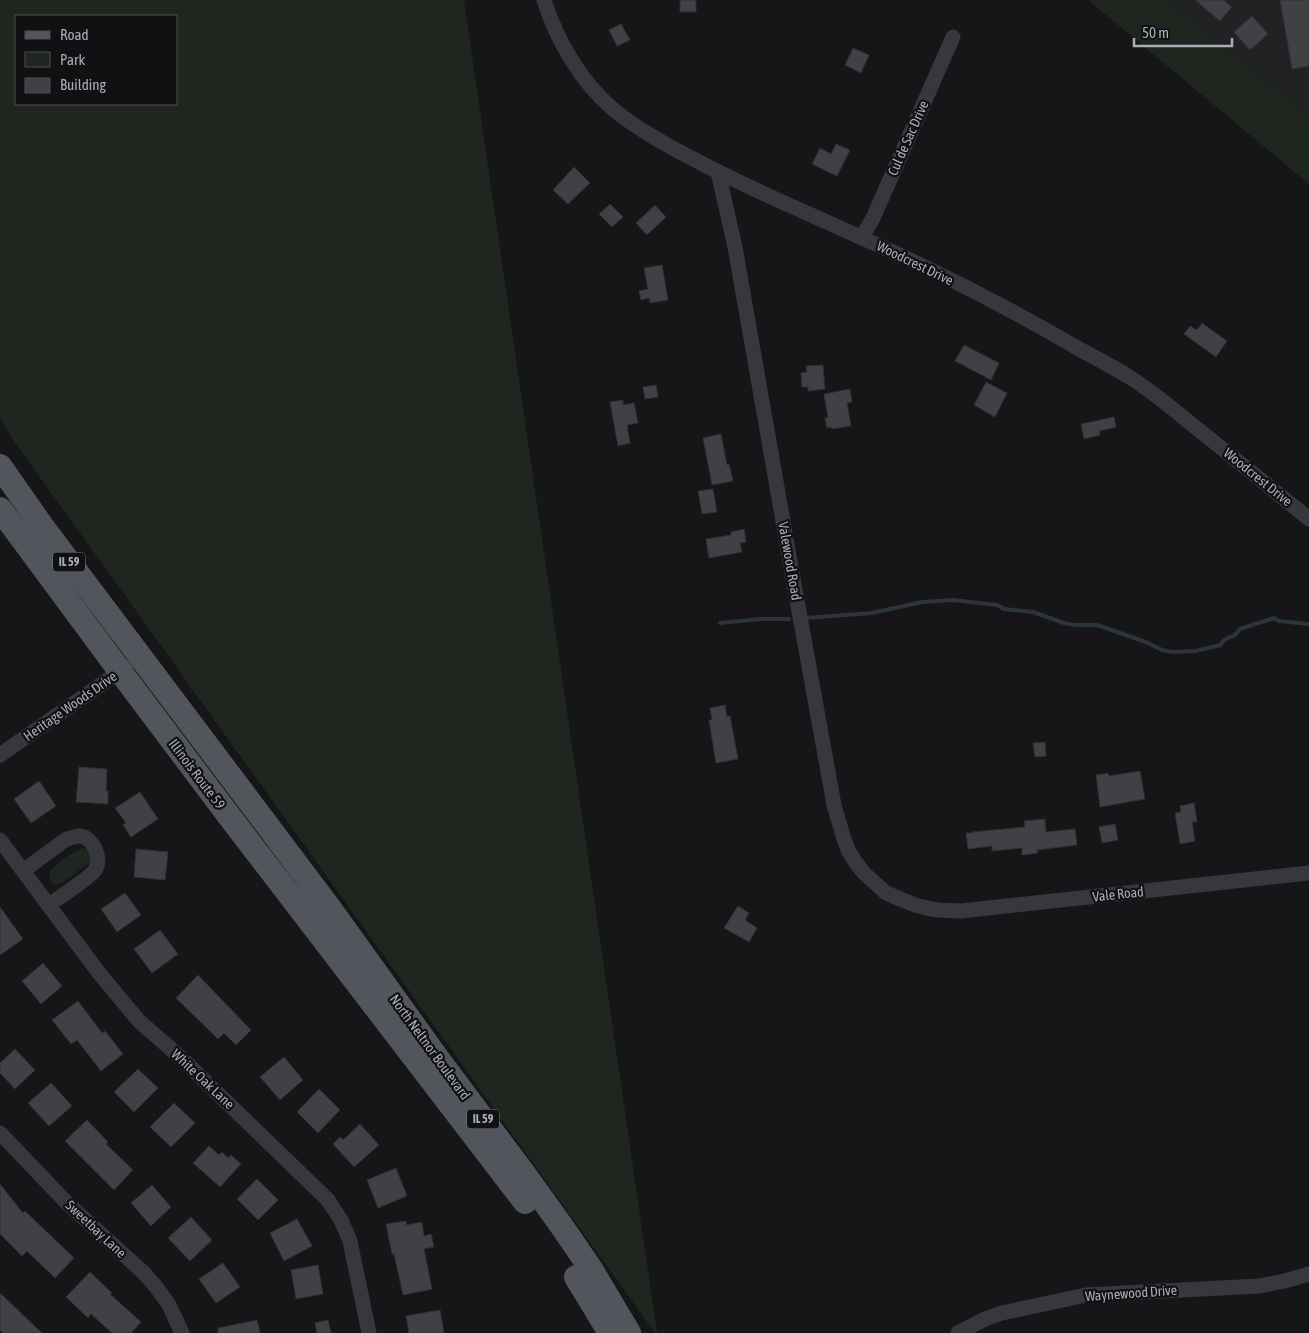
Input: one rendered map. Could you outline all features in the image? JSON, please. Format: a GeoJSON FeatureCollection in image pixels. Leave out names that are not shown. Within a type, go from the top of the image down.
{"type":"FeatureCollection","features":[{"type":"Feature","properties":{"kind":"main road","name":"Illinois Route 59"},"geometry":{"type":"LineString","coordinates":[[0,466],[42,526],[330,910]]}},
{"type":"Feature","properties":{"kind":"main road","name":"Illinois Route 59"},"geometry":{"type":"LineString","coordinates":[[0,510],[120,672],[397,1035]]}},
{"type":"Feature","properties":{"kind":"main road","name":"North Neltnor Boulevard"},"geometry":{"type":"LineString","coordinates":[[330,910],[563,1228],[610,1300],[628,1333]]}},
{"type":"Feature","properties":{"kind":"main road","name":"North Neltnor Boulevard"},"geometry":{"type":"LineString","coordinates":[[397,1035],[528,1206],[574,1274],[610,1333]]}},
{"type":"Feature","properties":{"kind":"street","name":"Woodcrest Drive"},"geometry":{"type":"LineString","coordinates":[[544,0],[553,26],[578,70],[608,104],[645,132],[718,172],[862,237],[1001,306],[1132,379],[1309,519]]}},
{"type":"Feature","properties":{"kind":"street","name":"Cul de Sac Drive"},"geometry":{"type":"LineString","coordinates":[[862,237],[873,218],[953,37]]}},
{"type":"Feature","properties":{"kind":"street","name":"Valewood Road"},"geometry":{"type":"LineString","coordinates":[[718,172],[736,247],[789,558],[834,805],[848,850],[864,873],[886,893],[927,908]]}},
{"type":"Feature","properties":{"kind":"street","name":"Heritage Woods Drive"},"geometry":{"type":"LineString","coordinates":[[0,755],[120,672],[140,656]]}},
{"type":"Feature","properties":{"kind":"street"},"geometry":{"type":"LineString","coordinates":[[23,870],[72,837],[80,836],[89,840],[96,848],[95,870],[49,905]]}},
{"type":"Feature","properties":{"kind":"street","name":"White Oak Lane"},"geometry":{"type":"LineString","coordinates":[[0,840],[109,985],[139,1021],[179,1056],[328,1200],[341,1220],[350,1241],[369,1333]]}},
{"type":"Feature","properties":{"kind":"street","name":"Vale Road"},"geometry":{"type":"LineString","coordinates":[[927,908],[961,911],[1309,872]]}},
{"type":"Feature","properties":{"kind":"street","name":"Sweetbay Lane"},"geometry":{"type":"LineString","coordinates":[[0,1133],[66,1202],[144,1273],[169,1305],[182,1333]]}},
{"type":"Feature","properties":{"kind":"street","name":"Waynewood Drive"},"geometry":{"type":"LineString","coordinates":[[958,1333],[985,1319],[1002,1313],[1086,1295],[1259,1286],[1309,1274]]}},
{"type":"Feature","properties":{"kind":"shaded area"},"geometry":{"type":"Polygon","coordinates":[[[1167,0],[1309,0],[1309,116],[1167,0]]]}},
{"type":"Feature","properties":{"kind":"green space"},"geometry":{"type":"Polygon","coordinates":[[[0,0],[464,0],[657,1333],[655,1333],[11,437],[0,417],[0,0]]]}},
{"type":"Feature","properties":{"kind":"green space"},"geometry":{"type":"Polygon","coordinates":[[[1088,0],[1167,0],[1309,116],[1309,184],[1088,0]]]}},
{"type":"Feature","properties":{"kind":"green space"},"geometry":{"type":"Polygon","coordinates":[[[83,848],[88,849],[92,861],[62,883],[56,885],[51,881],[49,873],[52,869],[69,855],[83,848]]]}},
{"type":"Feature","properties":{"kind":"building"},"geometry":{"type":"Polygon","coordinates":[[[680,0],[696,0],[696,12],[680,12],[680,0]]]}},
{"type":"Feature","properties":{"kind":"building"},"geometry":{"type":"Polygon","coordinates":[[[1195,0],[1224,0],[1232,7],[1220,21],[1195,0]]]}},
{"type":"Feature","properties":{"kind":"building"},"geometry":{"type":"Polygon","coordinates":[[[1280,0],[1309,0],[1309,66],[1292,69],[1280,0]]]}},
{"type":"Feature","properties":{"kind":"building"},"geometry":{"type":"Polygon","coordinates":[[[1252,16],[1268,34],[1250,50],[1234,32],[1252,16]]]}},
{"type":"Feature","properties":{"kind":"building"},"geometry":{"type":"Polygon","coordinates":[[[621,24],[630,40],[617,46],[609,30],[621,24]]]}},
{"type":"Feature","properties":{"kind":"building"},"geometry":{"type":"Polygon","coordinates":[[[853,48],[869,55],[861,73],[845,65],[853,48]]]}},
{"type":"Feature","properties":{"kind":"building"},"geometry":{"type":"Polygon","coordinates":[[[836,144],[850,150],[837,176],[812,164],[820,148],[831,154],[836,144]]]}},
{"type":"Feature","properties":{"kind":"building"},"geometry":{"type":"Polygon","coordinates":[[[574,167],[590,183],[568,204],[553,190],[574,167]]]}},
{"type":"Feature","properties":{"kind":"building"},"geometry":{"type":"Polygon","coordinates":[[[610,204],[623,217],[612,227],[599,214],[610,204]]]}},
{"type":"Feature","properties":{"kind":"building"},"geometry":{"type":"Polygon","coordinates":[[[655,205],[666,217],[647,235],[636,223],[655,205]]]}},
{"type":"Feature","properties":{"kind":"building"},"geometry":{"type":"Polygon","coordinates":[[[662,265],[668,300],[650,303],[649,298],[641,300],[639,291],[648,289],[644,268],[662,265]]]}},
{"type":"Feature","properties":{"kind":"building"},"geometry":{"type":"Polygon","coordinates":[[[1202,323],[1227,341],[1216,357],[1184,334],[1190,326],[1197,330],[1202,323]]]}},
{"type":"Feature","properties":{"kind":"building"},"geometry":{"type":"Polygon","coordinates":[[[964,345],[999,363],[991,380],[955,361],[964,345]]]}},
{"type":"Feature","properties":{"kind":"building"},"geometry":{"type":"Polygon","coordinates":[[[823,365],[825,389],[808,391],[808,387],[802,387],[801,373],[807,372],[806,366],[823,365]]]}},
{"type":"Feature","properties":{"kind":"building"},"geometry":{"type":"Polygon","coordinates":[[[986,382],[1007,393],[995,417],[974,405],[986,382]]]}},
{"type":"Feature","properties":{"kind":"building"},"geometry":{"type":"Polygon","coordinates":[[[656,385],[658,397],[645,399],[643,387],[656,385]]]}},
{"type":"Feature","properties":{"kind":"building"},"geometry":{"type":"Polygon","coordinates":[[[850,389],[852,402],[847,403],[851,426],[827,428],[825,418],[828,417],[824,394],[850,389]]]}},
{"type":"Feature","properties":{"kind":"building"},"geometry":{"type":"Polygon","coordinates":[[[623,400],[623,405],[634,403],[638,423],[627,425],[630,443],[618,446],[610,402],[623,400]]]}},
{"type":"Feature","properties":{"kind":"building"},"geometry":{"type":"Polygon","coordinates":[[[1114,417],[1116,427],[1099,431],[1100,435],[1084,439],[1081,424],[1114,417]]]}},
{"type":"Feature","properties":{"kind":"building"},"geometry":{"type":"Polygon","coordinates":[[[721,434],[727,465],[729,464],[733,481],[712,485],[703,438],[721,434]]]}},
{"type":"Feature","properties":{"kind":"building"},"geometry":{"type":"Polygon","coordinates":[[[713,489],[717,512],[702,514],[698,491],[713,489]]]}},
{"type":"Feature","properties":{"kind":"building"},"geometry":{"type":"Polygon","coordinates":[[[744,529],[746,542],[740,543],[742,552],[709,558],[706,539],[731,535],[731,532],[744,529]]]}},
{"type":"Feature","properties":{"kind":"building"},"geometry":{"type":"Polygon","coordinates":[[[725,705],[727,717],[730,716],[738,759],[716,763],[709,720],[712,720],[710,708],[725,705]]]}},
{"type":"Feature","properties":{"kind":"building"},"geometry":{"type":"Polygon","coordinates":[[[1045,742],[1046,756],[1035,757],[1033,743],[1045,742]]]}},
{"type":"Feature","properties":{"kind":"building"},"geometry":{"type":"Polygon","coordinates":[[[79,767],[107,769],[106,791],[108,791],[108,804],[76,802],[79,767]]]}},
{"type":"Feature","properties":{"kind":"building"},"geometry":{"type":"Polygon","coordinates":[[[1140,771],[1145,799],[1100,807],[1096,775],[1108,773],[1109,776],[1140,771]]]}},
{"type":"Feature","properties":{"kind":"building"},"geometry":{"type":"Polygon","coordinates":[[[39,781],[56,806],[31,823],[14,799],[39,781]]]}},
{"type":"Feature","properties":{"kind":"building"},"geometry":{"type":"Polygon","coordinates":[[[140,792],[158,819],[131,837],[123,825],[126,823],[115,808],[140,792]]]}},
{"type":"Feature","properties":{"kind":"building"},"geometry":{"type":"Polygon","coordinates":[[[1194,803],[1197,822],[1192,822],[1195,841],[1180,844],[1175,813],[1181,812],[1180,806],[1194,803]]]}},
{"type":"Feature","properties":{"kind":"building"},"geometry":{"type":"Polygon","coordinates":[[[1045,819],[1046,832],[1075,829],[1077,845],[1037,850],[1038,853],[1022,855],[1022,848],[992,851],[992,846],[968,849],[966,833],[1025,827],[1024,821],[1045,819]]]}},
{"type":"Feature","properties":{"kind":"building"},"geometry":{"type":"Polygon","coordinates":[[[1115,824],[1118,840],[1102,843],[1099,827],[1115,824]]]}},
{"type":"Feature","properties":{"kind":"building"},"geometry":{"type":"Polygon","coordinates":[[[136,849],[168,852],[165,880],[134,877],[136,849]]]}},
{"type":"Feature","properties":{"kind":"building"},"geometry":{"type":"Polygon","coordinates":[[[125,893],[141,915],[117,932],[101,909],[125,893]]]}},
{"type":"Feature","properties":{"kind":"building"},"geometry":{"type":"Polygon","coordinates":[[[738,906],[749,913],[745,920],[757,928],[749,942],[724,928],[738,906]]]}},
{"type":"Feature","properties":{"kind":"building"},"geometry":{"type":"Polygon","coordinates":[[[0,907],[23,939],[0,955],[0,907]]]}},
{"type":"Feature","properties":{"kind":"building"},"geometry":{"type":"Polygon","coordinates":[[[160,930],[178,954],[152,973],[134,949],[160,930]]]}},
{"type":"Feature","properties":{"kind":"building"},"geometry":{"type":"Polygon","coordinates":[[[43,963],[62,986],[41,1004],[22,981],[43,963]]]}},
{"type":"Feature","properties":{"kind":"building"},"geometry":{"type":"Polygon","coordinates":[[[198,975],[251,1030],[236,1045],[224,1033],[218,1039],[176,998],[198,975]]]}},
{"type":"Feature","properties":{"kind":"building"},"geometry":{"type":"Polygon","coordinates":[[[78,1001],[102,1033],[105,1031],[123,1054],[101,1071],[77,1040],[71,1044],[52,1020],[78,1001]]]}},
{"type":"Feature","properties":{"kind":"building"},"geometry":{"type":"Polygon","coordinates":[[[15,1049],[35,1070],[15,1089],[0,1073],[0,1063],[15,1049]]]}},
{"type":"Feature","properties":{"kind":"building"},"geometry":{"type":"Polygon","coordinates":[[[284,1057],[303,1080],[280,1100],[260,1077],[284,1057]]]}},
{"type":"Feature","properties":{"kind":"building"},"geometry":{"type":"Polygon","coordinates":[[[138,1069],[158,1088],[134,1112],[114,1092],[138,1069]]]}},
{"type":"Feature","properties":{"kind":"building"},"geometry":{"type":"Polygon","coordinates":[[[51,1083],[72,1106],[49,1126],[28,1103],[51,1083]]]}},
{"type":"Feature","properties":{"kind":"building"},"geometry":{"type":"Polygon","coordinates":[[[319,1089],[340,1110],[318,1133],[297,1112],[319,1089]]]}},
{"type":"Feature","properties":{"kind":"building"},"geometry":{"type":"Polygon","coordinates":[[[174,1103],[195,1123],[171,1147],[150,1127],[174,1103]]]}},
{"type":"Feature","properties":{"kind":"building"},"geometry":{"type":"Polygon","coordinates":[[[87,1120],[108,1142],[106,1144],[133,1170],[114,1190],[65,1141],[87,1120]]]}},
{"type":"Feature","properties":{"kind":"building"},"geometry":{"type":"Polygon","coordinates":[[[360,1124],[379,1145],[354,1167],[333,1144],[340,1137],[343,1140],[360,1124]]]}},
{"type":"Feature","properties":{"kind":"building"},"geometry":{"type":"Polygon","coordinates":[[[209,1146],[219,1155],[222,1152],[228,1158],[231,1155],[241,1164],[220,1187],[193,1163],[209,1146]]]}},
{"type":"Feature","properties":{"kind":"building"},"geometry":{"type":"Polygon","coordinates":[[[396,1168],[407,1196],[378,1208],[367,1180],[396,1168]]]}},
{"type":"Feature","properties":{"kind":"building"},"geometry":{"type":"Polygon","coordinates":[[[257,1179],[278,1200],[258,1220],[237,1199],[257,1179]]]}},
{"type":"Feature","properties":{"kind":"building"},"geometry":{"type":"Polygon","coordinates":[[[0,1184],[23,1213],[25,1211],[74,1258],[55,1278],[27,1251],[22,1256],[0,1234],[0,1184]]]}},
{"type":"Feature","properties":{"kind":"building"},"geometry":{"type":"Polygon","coordinates":[[[152,1185],[171,1207],[151,1226],[131,1203],[152,1185]]]}},
{"type":"Feature","properties":{"kind":"building"},"geometry":{"type":"Polygon","coordinates":[[[191,1217],[212,1240],[190,1261],[168,1238],[191,1217]]]}},
{"type":"Feature","properties":{"kind":"building"},"geometry":{"type":"Polygon","coordinates":[[[297,1219],[312,1246],[284,1261],[270,1233],[297,1219]]]}},
{"type":"Feature","properties":{"kind":"building"},"geometry":{"type":"Polygon","coordinates":[[[406,1221],[406,1225],[422,1222],[424,1236],[431,1234],[434,1247],[424,1249],[432,1289],[403,1295],[386,1224],[406,1221]]]}},
{"type":"Feature","properties":{"kind":"building"},"geometry":{"type":"Polygon","coordinates":[[[223,1263],[240,1287],[216,1303],[199,1279],[223,1263]]]}},
{"type":"Feature","properties":{"kind":"building"},"geometry":{"type":"Polygon","coordinates":[[[318,1265],[323,1294],[296,1299],[291,1270],[318,1265]]]}},
{"type":"Feature","properties":{"kind":"building"},"geometry":{"type":"Polygon","coordinates":[[[90,1272],[112,1293],[110,1294],[141,1322],[131,1333],[112,1333],[91,1314],[88,1318],[66,1297],[90,1272]]]}},
{"type":"Feature","properties":{"kind":"building"},"geometry":{"type":"Polygon","coordinates":[[[0,1293],[42,1333],[3,1333],[0,1330],[0,1293]]]}},
{"type":"Feature","properties":{"kind":"building"},"geometry":{"type":"Polygon","coordinates":[[[440,1310],[444,1333],[409,1333],[406,1316],[440,1310]]]}},
{"type":"Feature","properties":{"kind":"building"},"geometry":{"type":"Polygon","coordinates":[[[257,1320],[260,1333],[218,1333],[218,1328],[257,1320]]]}},
{"type":"Feature","properties":{"kind":"building"},"geometry":{"type":"Polygon","coordinates":[[[328,1320],[331,1333],[317,1333],[315,1323],[328,1320]]]}},
{"type":"Feature","properties":{"kind":"waterway"},"geometry":{"type":"LineString","coordinates":[[805,618],[872,613],[922,602],[953,600],[997,605],[1004,609],[1033,612],[1064,623],[1097,625],[1146,642],[1162,650],[1172,652],[1196,651],[1220,645],[1224,640],[1235,635],[1240,629],[1274,618],[1279,621],[1309,624]]}},
{"type":"Feature","properties":{"kind":"waterway"},"geometry":{"type":"LineString","coordinates":[[720,623],[761,619],[789,619]]}}]}
